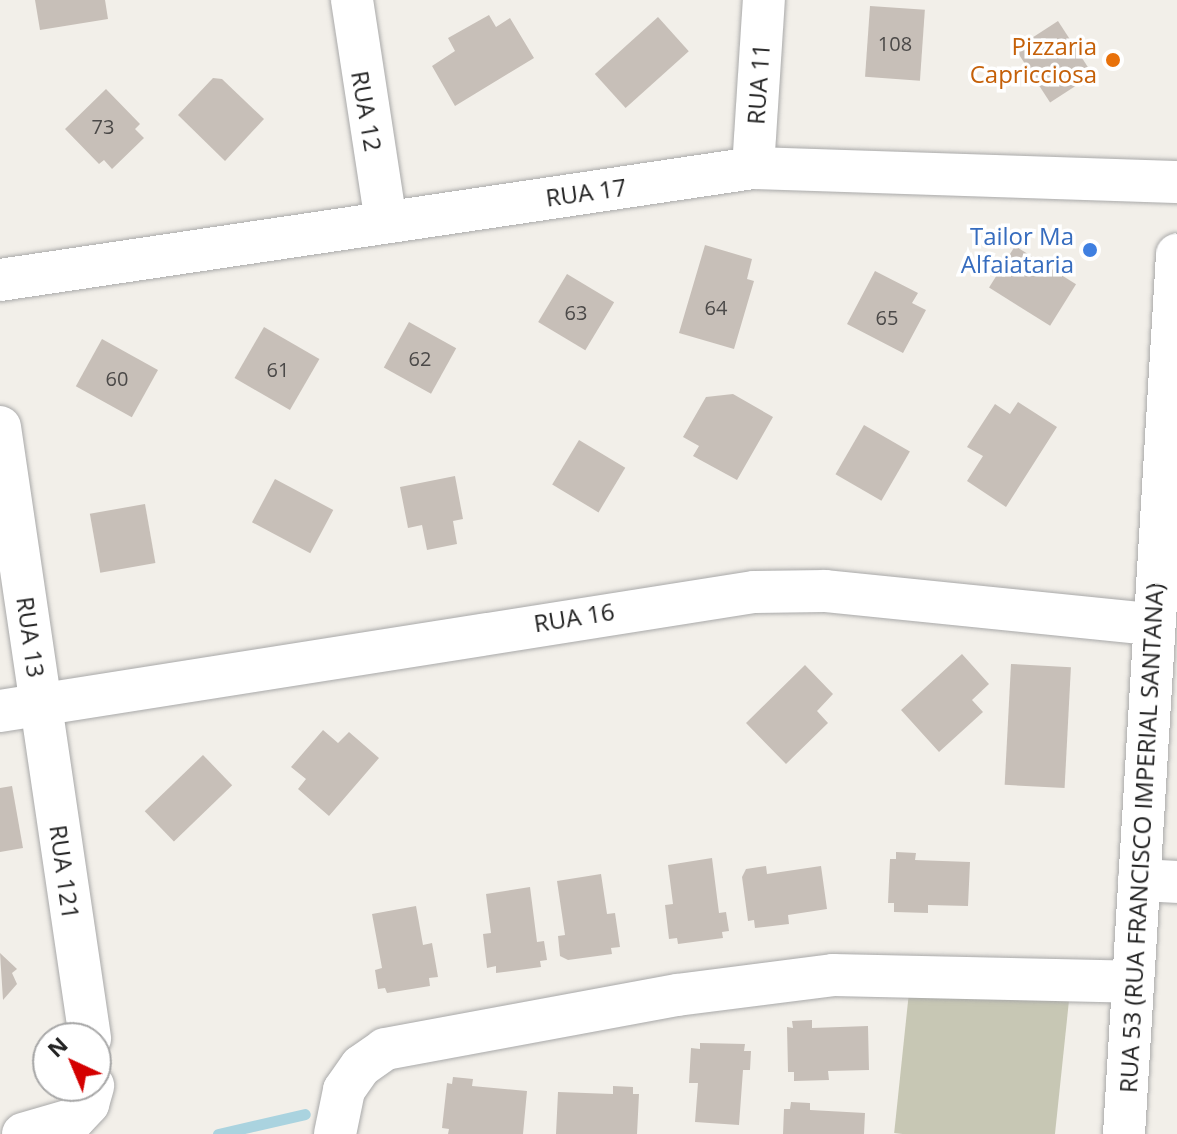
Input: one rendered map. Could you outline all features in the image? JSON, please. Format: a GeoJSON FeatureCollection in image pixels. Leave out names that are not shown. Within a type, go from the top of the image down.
{"type":"FeatureCollection","features":[{"type":"Feature","properties":{"kind":"street","name":"RUA 12"},"geometry":{"type":"LineString","coordinates":[[352,0],[386,221]]}},
{"type":"Feature","properties":{"kind":"street","name":"RUA 11"},"geometry":{"type":"LineString","coordinates":[[753,168],[764,0]]}},
{"type":"Feature","properties":{"kind":"street","name":"RUA 17"},"geometry":{"type":"LineString","coordinates":[[0,280],[753,168],[1177,182]]}},
{"type":"Feature","properties":{"kind":"street","name":"RUA 53 (RUA FRANCISCO IMPERIAL SANTANA)"},"geometry":{"type":"LineString","coordinates":[[1124,1134],[1133,982],[1158,881],[1152,624],[1177,255]]}},
{"type":"Feature","properties":{"kind":"street","name":"RUA 13"},"geometry":{"type":"LineString","coordinates":[[0,427],[41,705]]}},
{"type":"Feature","properties":{"kind":"street","name":"RUA 16"},"geometry":{"type":"LineString","coordinates":[[0,711],[754,592],[825,591],[1152,624]]}},
{"type":"Feature","properties":{"kind":"street","name":"RUA 121"},"geometry":{"type":"LineString","coordinates":[[41,705],[88,1022]]}},
{"type":"Feature","properties":{"kind":"street"},"geometry":{"type":"LineString","coordinates":[[335,1134],[344,1090],[361,1066],[385,1049],[400,1046],[677,995],[833,975],[1133,982]]}},
{"type":"Feature","properties":{"kind":"street"},"geometry":{"type":"LineString","coordinates":[[23,1134],[83,1113]]}},
{"type":"Feature","properties":{"kind":"shaded area"},"geometry":{"type":"Polygon","coordinates":[[[911,973],[1070,990],[1055,1134],[894,1133],[911,973]]]}},
{"type":"Feature","properties":{"kind":"building"},"geometry":{"type":"Polygon","coordinates":[[[35,0],[105,0],[108,19],[40,30],[35,0]]]}},
{"type":"Feature","properties":{"kind":"building"},"geometry":{"type":"Polygon","coordinates":[[[870,6],[925,10],[920,81],[865,77],[870,6]]]}},
{"type":"Feature","properties":{"kind":"building"},"geometry":{"type":"Polygon","coordinates":[[[489,15],[496,27],[510,18],[534,58],[455,106],[432,66],[455,51],[448,38],[489,15]]]}},
{"type":"Feature","properties":{"kind":"building"},"geometry":{"type":"Polygon","coordinates":[[[658,17],[689,51],[626,108],[595,74],[658,17]]]}},
{"type":"Feature","properties":{"kind":"building"},"geometry":{"type":"Polygon","coordinates":[[[1058,21],[1093,75],[1050,102],[1015,49],[1058,21]]]}},
{"type":"Feature","properties":{"kind":"building"},"geometry":{"type":"Polygon","coordinates":[[[213,78],[222,79],[264,119],[225,161],[178,115],[213,78]]]}},
{"type":"Feature","properties":{"kind":"building"},"geometry":{"type":"Polygon","coordinates":[[[106,89],[140,124],[135,129],[144,138],[112,169],[104,160],[99,164],[65,129],[106,89]]]}},
{"type":"Feature","properties":{"kind":"building"},"geometry":{"type":"Polygon","coordinates":[[[705,245],[752,259],[747,279],[754,281],[734,349],[679,333],[705,245]]]}},
{"type":"Feature","properties":{"kind":"building"},"geometry":{"type":"Polygon","coordinates":[[[1015,246],[1076,284],[1050,326],[989,288],[1015,246]]]}},
{"type":"Feature","properties":{"kind":"building"},"geometry":{"type":"Polygon","coordinates":[[[875,271],[918,293],[912,303],[926,310],[903,353],[847,324],[875,271]]]}},
{"type":"Feature","properties":{"kind":"building"},"geometry":{"type":"Polygon","coordinates":[[[567,274],[614,302],[585,350],[538,322],[567,274]]]}},
{"type":"Feature","properties":{"kind":"building"},"geometry":{"type":"Polygon","coordinates":[[[409,322],[456,348],[431,394],[384,367],[409,322]]]}},
{"type":"Feature","properties":{"kind":"building"},"geometry":{"type":"Polygon","coordinates":[[[264,327],[319,359],[290,410],[234,378],[264,327]]]}},
{"type":"Feature","properties":{"kind":"building"},"geometry":{"type":"Polygon","coordinates":[[[102,339],[158,370],[132,417],[76,386],[102,339]]]}},
{"type":"Feature","properties":{"kind":"building"},"geometry":{"type":"Polygon","coordinates":[[[733,394],[773,417],[737,480],[693,456],[699,446],[683,437],[706,397],[733,394]]]}},
{"type":"Feature","properties":{"kind":"building"},"geometry":{"type":"Polygon","coordinates":[[[1018,402],[1057,427],[1006,507],[967,481],[983,456],[967,447],[995,404],[1010,414],[1018,402]]]}},
{"type":"Feature","properties":{"kind":"building"},"geometry":{"type":"Polygon","coordinates":[[[864,425],[910,452],[881,501],[836,474],[864,425]]]}},
{"type":"Feature","properties":{"kind":"building"},"geometry":{"type":"Polygon","coordinates":[[[579,440],[625,468],[599,512],[552,485],[579,440]]]}},
{"type":"Feature","properties":{"kind":"building"},"geometry":{"type":"Polygon","coordinates":[[[455,476],[463,519],[453,521],[457,544],[427,550],[422,525],[408,528],[400,487],[455,476]]]}},
{"type":"Feature","properties":{"kind":"building"},"geometry":{"type":"Polygon","coordinates":[[[275,479],[333,510],[310,553],[252,522],[275,479]]]}},
{"type":"Feature","properties":{"kind":"building"},"geometry":{"type":"Polygon","coordinates":[[[145,504],[155,563],[100,573],[90,514],[145,504]]]}},
{"type":"Feature","properties":{"kind":"building"},"geometry":{"type":"Polygon","coordinates":[[[962,654],[989,684],[972,700],[983,712],[939,752],[901,710],[962,654]]]}},
{"type":"Feature","properties":{"kind":"building"},"geometry":{"type":"Polygon","coordinates":[[[1011,664],[1071,667],[1065,788],[1005,785],[1011,664]]]}},
{"type":"Feature","properties":{"kind":"building"},"geometry":{"type":"Polygon","coordinates":[[[805,665],[833,694],[817,711],[828,723],[786,764],[746,723],[805,665]]]}},
{"type":"Feature","properties":{"kind":"building"},"geometry":{"type":"Polygon","coordinates":[[[323,730],[338,743],[349,732],[379,758],[329,816],[298,789],[306,779],[291,767],[323,730]]]}},
{"type":"Feature","properties":{"kind":"building"},"geometry":{"type":"Polygon","coordinates":[[[203,755],[232,785],[174,841],[145,811],[203,755]]]}},
{"type":"Feature","properties":{"kind":"building"},"geometry":{"type":"Polygon","coordinates":[[[12,786],[23,848],[0,852],[0,788],[12,786]]]}},
{"type":"Feature","properties":{"kind":"building"},"geometry":{"type":"Polygon","coordinates":[[[896,852],[916,853],[915,860],[970,862],[968,906],[928,905],[928,913],[894,912],[894,903],[888,903],[890,859],[896,859],[896,852]]]}},
{"type":"Feature","properties":{"kind":"building"},"geometry":{"type":"Polygon","coordinates":[[[712,858],[719,913],[726,912],[729,931],[722,932],[723,938],[678,944],[677,938],[669,939],[665,905],[673,904],[668,865],[712,858]]]}},
{"type":"Feature","properties":{"kind":"building"},"geometry":{"type":"Polygon","coordinates":[[[766,866],[767,874],[821,866],[827,909],[788,915],[789,924],[755,928],[754,920],[748,921],[742,877],[746,869],[766,866]]]}},
{"type":"Feature","properties":{"kind":"building"},"geometry":{"type":"Polygon","coordinates":[[[601,874],[607,914],[615,913],[620,947],[611,948],[612,954],[568,960],[560,956],[558,936],[565,935],[557,881],[601,874]]]}},
{"type":"Feature","properties":{"kind":"building"},"geometry":{"type":"Polygon","coordinates":[[[530,887],[537,942],[544,941],[547,960],[540,961],[541,967],[496,973],[496,966],[487,968],[483,934],[491,933],[486,894],[530,887]]]}},
{"type":"Feature","properties":{"kind":"building"},"geometry":{"type":"Polygon","coordinates":[[[416,906],[423,945],[432,943],[438,977],[429,978],[430,986],[387,993],[385,988],[378,989],[375,970],[382,968],[372,914],[416,906]]]}},
{"type":"Feature","properties":{"kind":"building"},"geometry":{"type":"Polygon","coordinates":[[[0,953],[17,969],[12,973],[17,984],[3,1000],[0,953]]]}},
{"type":"Feature","properties":{"kind":"building"},"geometry":{"type":"Polygon","coordinates":[[[812,1020],[812,1028],[868,1026],[869,1070],[828,1071],[829,1080],[794,1081],[794,1072],[788,1072],[787,1027],[793,1028],[792,1021],[812,1020]]]}},
{"type":"Feature","properties":{"kind":"building"},"geometry":{"type":"Polygon","coordinates":[[[700,1043],[745,1044],[744,1051],[751,1051],[750,1070],[743,1070],[739,1125],[695,1122],[698,1083],[689,1083],[691,1048],[700,1049],[700,1043]]]}},
{"type":"Feature","properties":{"kind":"building"},"geometry":{"type":"Polygon","coordinates":[[[453,1077],[473,1079],[472,1086],[527,1091],[523,1134],[448,1134],[449,1129],[442,1128],[447,1083],[452,1084],[453,1077]]]}},
{"type":"Feature","properties":{"kind":"building"},"geometry":{"type":"Polygon","coordinates":[[[613,1086],[633,1087],[633,1094],[639,1094],[637,1134],[556,1134],[558,1092],[613,1094],[613,1086]]]}},
{"type":"Feature","properties":{"kind":"building"},"geometry":{"type":"Polygon","coordinates":[[[791,1102],[810,1103],[810,1110],[865,1113],[864,1134],[783,1134],[784,1109],[790,1109],[791,1102]]]}},
{"type":"Feature","properties":{"kind":"waterway"},"geometry":{"type":"LineString","coordinates":[[218,1134],[305,1114]]}},
{"type":"Feature","properties":{"kind":"place","name":"Pizzaria Capricciosa"},"geometry":{"type":"Point","coordinates":[1113,60]}},
{"type":"Feature","properties":{"kind":"place","name":"Tailor Ma Alfaiataria"},"geometry":{"type":"Point","coordinates":[1090,250]}}]}
